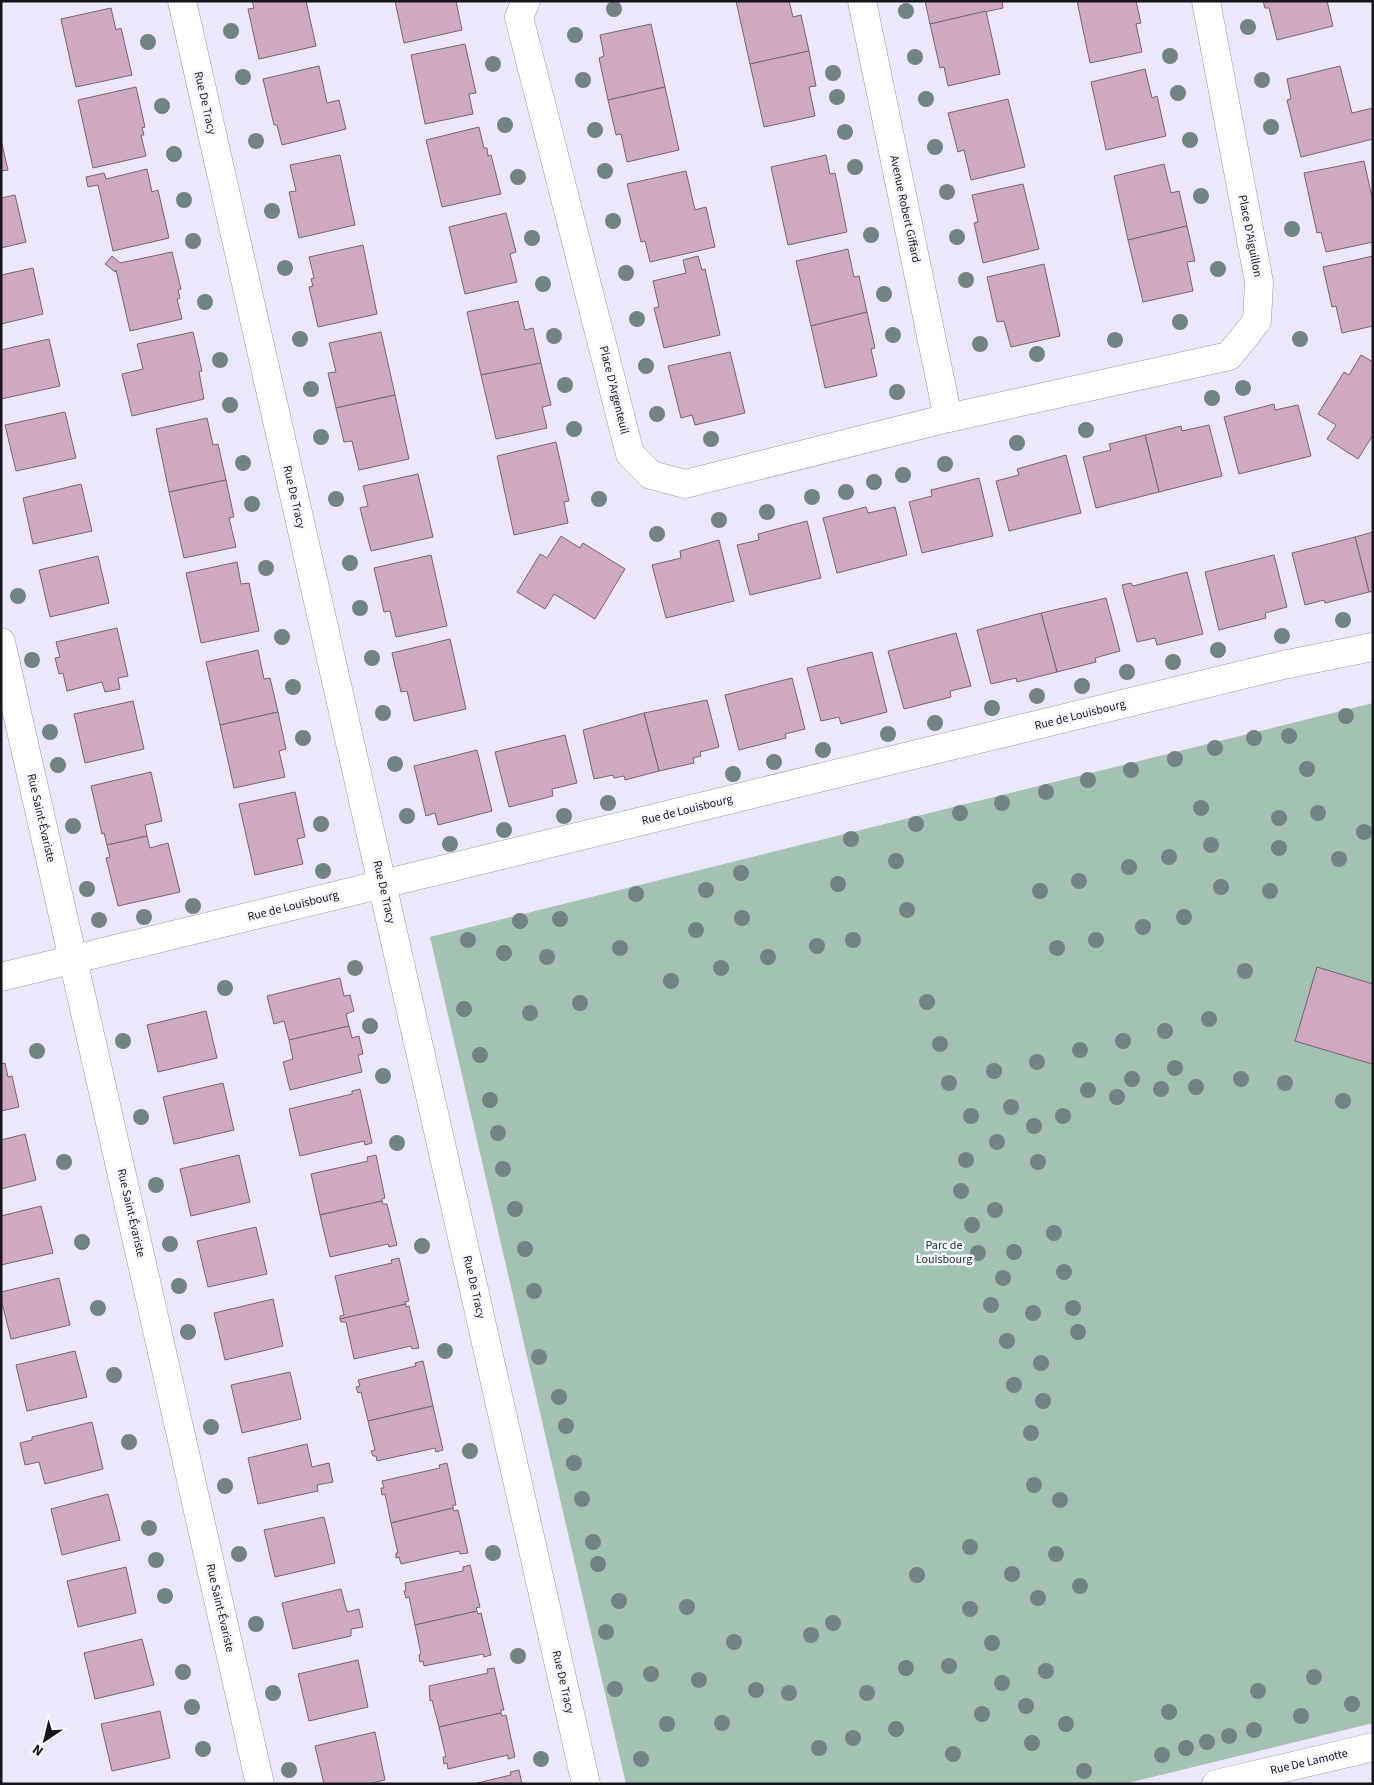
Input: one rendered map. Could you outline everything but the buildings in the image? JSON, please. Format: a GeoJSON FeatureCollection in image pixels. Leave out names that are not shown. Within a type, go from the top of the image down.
{"type":"FeatureCollection","features":[{"type":"Feature","properties":{"kind":"street","name":"Rue De Tracy"},"geometry":{"type":"LineString","coordinates":[[182,1],[586,1784]]}},
{"type":"Feature","properties":{"kind":"street","name":"Place D'Argenteuil"},"geometry":{"type":"LineString","coordinates":[[526,1],[520,18],[630,454],[651,475],[686,484],[948,418]]}},
{"type":"Feature","properties":{"kind":"street","name":"Avenue Robert Giffard"},"geometry":{"type":"LineString","coordinates":[[862,1],[948,418]]}},
{"type":"Feature","properties":{"kind":"street","name":"Place D'Aiguillon"},"geometry":{"type":"LineString","coordinates":[[948,418],[1230,356],[1257,321],[1259,282],[1206,1]]}},
{"type":"Feature","properties":{"kind":"street","name":"Rue Saint-Évariste"},"geometry":{"type":"LineString","coordinates":[[1,642],[260,1784]]}},
{"type":"Feature","properties":{"kind":"street","name":"Rue de Louisbourg"},"geometry":{"type":"LineString","coordinates":[[1,977],[1284,665],[1373,647]]}},
{"type":"Feature","properties":{"kind":"street","name":"Rue De Lamotte"},"geometry":{"type":"LineString","coordinates":[[1216,1784],[1373,1747]]}},
{"type":"Feature","properties":{"kind":"green space","name":"Parc de Louisbourg"},"geometry":{"type":"Polygon","coordinates":[[[1373,703],[1373,1723],[1124,1784],[626,1784],[430,937],[1373,703]]]}}]}
